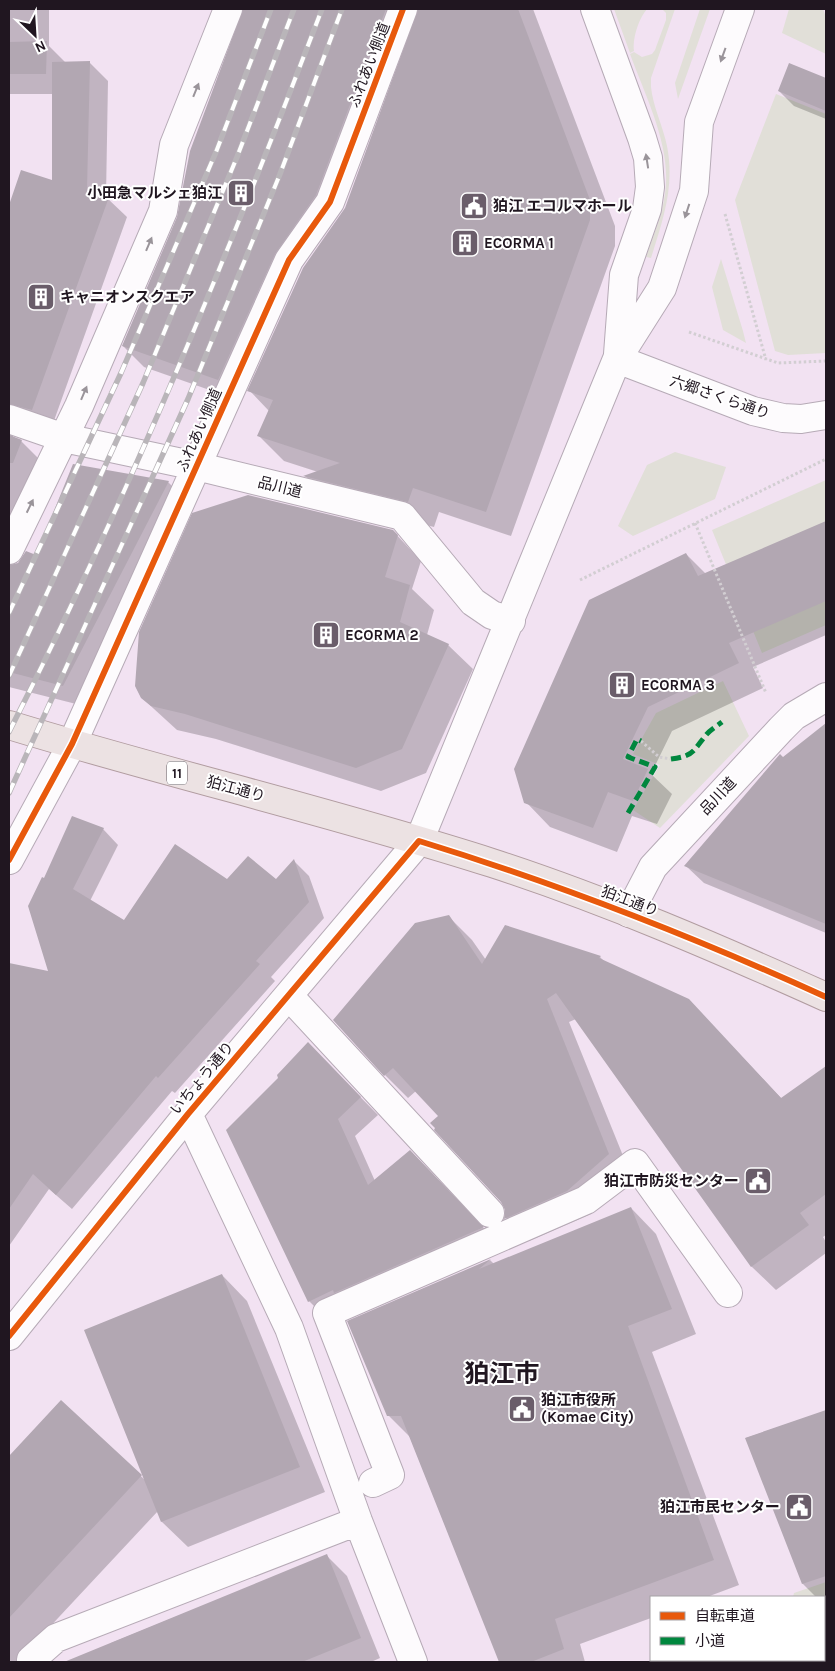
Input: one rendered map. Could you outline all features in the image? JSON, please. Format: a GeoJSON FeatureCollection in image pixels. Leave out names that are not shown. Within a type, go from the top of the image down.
{"type":"FeatureCollection","features":[{"type":"Feature","properties":{"kind":"main road","name":"狛江通り"},"geometry":{"type":"LineString","coordinates":[[9,725],[495,864],[629,913],[737,957],[826,997]]}},
{"type":"Feature","properties":{"kind":"street"},"geometry":{"type":"LineString","coordinates":[[9,550],[64,438],[163,211],[174,145],[228,9]]}},
{"type":"Feature","properties":{"kind":"street","name":"ふれあい側道"},"geometry":{"type":"LineString","coordinates":[[9,860],[72,744],[289,260],[330,202],[404,9]]}},
{"type":"Feature","properties":{"kind":"street"},"geometry":{"type":"LineString","coordinates":[[594,9],[642,138],[648,158],[650,187],[647,209],[624,275],[617,359]]}},
{"type":"Feature","properties":{"kind":"street"},"geometry":{"type":"LineString","coordinates":[[617,359],[662,288],[694,191],[699,122],[740,9]]}},
{"type":"Feature","properties":{"kind":"street","name":"六郷さくら通り"},"geometry":{"type":"LineString","coordinates":[[617,359],[753,411],[783,418],[801,419],[826,414]]}},
{"type":"Feature","properties":{"kind":"street","name":"いちょう通り"},"geometry":{"type":"LineString","coordinates":[[9,1336],[188,1114],[420,841],[617,359]]}},
{"type":"Feature","properties":{"kind":"street","name":"品川道"},"geometry":{"type":"LineString","coordinates":[[9,419],[64,438],[196,466],[402,516],[473,602],[492,615],[511,621]]}},
{"type":"Feature","properties":{"kind":"street","name":"品川道"},"geometry":{"type":"LineString","coordinates":[[629,913],[653,867],[781,728],[794,716],[826,696]]}},
{"type":"Feature","properties":{"kind":"street"},"geometry":{"type":"LineString","coordinates":[[289,996],[490,1213]]}},
{"type":"Feature","properties":{"kind":"street"},"geometry":{"type":"LineString","coordinates":[[188,1114],[289,1328],[358,1521],[413,1662]]}},
{"type":"Feature","properties":{"kind":"street"},"geometry":{"type":"LineString","coordinates":[[373,1482],[390,1475],[326,1313],[586,1200],[635,1163],[728,1293]]}},
{"type":"Feature","properties":{"kind":"street"},"geometry":{"type":"LineString","coordinates":[[24,1659],[56,1638],[358,1521]]}},
{"type":"Feature","properties":{"kind":"path"},"geometry":{"type":"LineString","coordinates":[[723,206],[766,360]]}},
{"type":"Feature","properties":{"kind":"path"},"geometry":{"type":"LineString","coordinates":[[689,332],[778,363],[826,361]]}},
{"type":"Feature","properties":{"kind":"path"},"geometry":{"type":"LineString","coordinates":[[580,580],[826,459]]}},
{"type":"Feature","properties":{"kind":"path"},"geometry":{"type":"LineString","coordinates":[[695,523],[781,728]]}},
{"type":"Feature","properties":{"kind":"path"},"geometry":{"type":"LineString","coordinates":[[641,741],[652,748],[659,756],[672,759]]}},
{"type":"Feature","properties":{"kind":"shaded area"},"geometry":{"type":"Polygon","coordinates":[[[614,9],[647,9],[637,29],[634,51],[630,53],[614,9]]]}},
{"type":"Feature","properties":{"kind":"shaded area"},"geometry":{"type":"Polygon","coordinates":[[[662,9],[675,9],[651,78],[651,87],[667,146],[670,175],[666,203],[651,258],[646,257],[664,202],[665,158],[650,105],[630,54],[634,52],[642,57],[652,54],[655,50],[666,20],[666,13],[662,9]]]}},
{"type":"Feature","properties":{"kind":"shaded area"},"geometry":{"type":"Polygon","coordinates":[[[700,9],[710,9],[678,99],[675,83],[700,9]]]}},
{"type":"Feature","properties":{"kind":"shaded area"},"geometry":{"type":"Polygon","coordinates":[[[789,9],[823,9],[826,17],[826,54],[782,33],[789,9]]]}},
{"type":"Feature","properties":{"kind":"shaded area"},"geometry":{"type":"Polygon","coordinates":[[[776,94],[826,114],[826,353],[788,355],[775,351],[735,200],[776,94]]]}},
{"type":"Feature","properties":{"kind":"shaded area"},"geometry":{"type":"Polygon","coordinates":[[[721,259],[746,343],[723,330],[712,287],[721,259]]]}},
{"type":"Feature","properties":{"kind":"shaded area"},"geometry":{"type":"Polygon","coordinates":[[[675,452],[726,467],[715,499],[633,536],[618,526],[647,465],[675,452]]]}},
{"type":"Feature","properties":{"kind":"shaded area"},"geometry":{"type":"Polygon","coordinates":[[[826,480],[826,625],[762,653],[712,530],[826,480]]]}},
{"type":"Feature","properties":{"kind":"shaded area"},"geometry":{"type":"Polygon","coordinates":[[[723,681],[749,736],[660,828],[633,810],[660,765],[633,754],[656,713],[723,681]]]}},
{"type":"Feature","properties":{"kind":"shaded area"},"geometry":{"type":"Polygon","coordinates":[[[826,1582],[826,1629],[825,1596],[793,1596],[794,1593],[826,1582]]]}},
{"type":"Feature","properties":{"kind":"building","name":"小田急マルシェ狛江"},"geometry":{"type":"Polygon","coordinates":[[[243,9],[386,9],[316,195],[275,254],[218,380],[122,346],[177,217],[190,151],[243,9]]]}},
{"type":"Feature","properties":{"kind":"building","name":"ECORMA 1"},"geometry":{"type":"Polygon","coordinates":[[[418,9],[518,9],[590,200],[590,220],[486,512],[413,488],[408,502],[303,476],[340,463],[257,436],[273,400],[247,391],[303,268],[345,208],[418,9]]]}},
{"type":"Feature","properties":{"kind":"building"},"geometry":{"type":"Polygon","coordinates":[[[47,41],[46,74],[9,74],[9,42],[47,41]]]}},
{"type":"Feature","properties":{"kind":"building","name":"キャニオンスクエア"},"geometry":{"type":"Polygon","coordinates":[[[90,61],[87,190],[109,197],[32,410],[9,404],[9,205],[21,170],[52,180],[52,62],[90,61]]]}},
{"type":"Feature","properties":{"kind":"building"},"geometry":{"type":"Polygon","coordinates":[[[789,63],[826,78],[826,111],[778,91],[789,63]]]}},
{"type":"Feature","properties":{"kind":"building"},"geometry":{"type":"Polygon","coordinates":[[[9,435],[22,440],[13,463],[9,463],[9,435]]]}},
{"type":"Feature","properties":{"kind":"building"},"geometry":{"type":"Polygon","coordinates":[[[73,464],[169,481],[63,686],[9,672],[9,565],[18,563],[26,551],[36,555],[73,464]]]}},
{"type":"Feature","properties":{"kind":"building","name":"ECORMA 2"},"geometry":{"type":"Polygon","coordinates":[[[248,495],[393,530],[398,535],[385,577],[410,585],[400,622],[449,644],[402,749],[356,768],[185,714],[151,706],[141,698],[135,686],[139,632],[192,513],[248,495]]]}},
{"type":"Feature","properties":{"kind":"building","name":"ECORMA 3"},"geometry":{"type":"Polygon","coordinates":[[[826,521],[826,601],[729,643],[739,663],[648,707],[623,759],[648,769],[633,801],[608,792],[593,828],[524,803],[514,769],[589,600],[686,553],[698,576],[826,521]]]}},
{"type":"Feature","properties":{"kind":"building"},"geometry":{"type":"Polygon","coordinates":[[[826,723],[826,924],[684,866],[780,754],[783,757],[826,723]]]}},
{"type":"Feature","properties":{"kind":"building"},"geometry":{"type":"Polygon","coordinates":[[[72,816],[104,828],[73,889],[124,920],[175,844],[227,879],[248,856],[276,879],[294,859],[309,902],[256,961],[260,964],[158,1078],[156,1076],[56,1195],[33,1174],[9,1209],[9,963],[48,971],[28,906],[42,877],[44,878],[72,816]]]}},
{"type":"Feature","properties":{"kind":"building"},"geometry":{"type":"Polygon","coordinates":[[[449,915],[482,964],[505,925],[601,956],[599,958],[689,999],[781,1098],[826,1066],[826,1194],[800,1213],[809,1225],[751,1267],[556,993],[547,999],[609,1154],[567,1191],[504,1219],[505,1210],[501,1202],[434,1130],[435,1128],[430,1123],[438,1116],[393,1068],[384,1076],[333,1020],[415,923],[449,915]]]}},
{"type":"Feature","properties":{"kind":"building"},"geometry":{"type":"Polygon","coordinates":[[[308,1042],[361,1097],[338,1119],[368,1185],[410,1150],[484,1227],[334,1293],[333,1290],[308,1302],[226,1130],[278,1078],[277,1075],[308,1042]]]}},
{"type":"Feature","properties":{"kind":"building"},"geometry":{"type":"Polygon","coordinates":[[[631,1207],[672,1309],[628,1326],[714,1560],[555,1619],[564,1649],[531,1662],[499,1662],[401,1416],[387,1416],[347,1321],[491,1259],[479,1269],[631,1207]]]}},
{"type":"Feature","properties":{"kind":"building"},"geometry":{"type":"Polygon","coordinates":[[[222,1274],[300,1467],[161,1522],[84,1330],[222,1274]]]}},
{"type":"Feature","properties":{"kind":"building"},"geometry":{"type":"Polygon","coordinates":[[[61,1400],[142,1475],[9,1618],[9,1456],[61,1400]]]}},
{"type":"Feature","properties":{"kind":"building","name":"狛江市民センター"},"geometry":{"type":"Polygon","coordinates":[[[826,1410],[826,1576],[802,1584],[745,1438],[826,1410]]]}},
{"type":"Feature","properties":{"kind":"building"},"geometry":{"type":"Polygon","coordinates":[[[327,1554],[361,1638],[302,1662],[64,1662],[327,1554]]]}},
{"type":"Feature","properties":{"kind":"railway"},"geometry":{"type":"LineString","coordinates":[[9,613],[121,373],[216,152],[271,9]]}},
{"type":"Feature","properties":{"kind":"railway"},"geometry":{"type":"LineString","coordinates":[[9,676],[143,383],[237,157],[294,9]]}},
{"type":"Feature","properties":{"kind":"railway"},"geometry":{"type":"LineString","coordinates":[[9,732],[95,555],[175,375],[250,193],[322,9]]}},
{"type":"Feature","properties":{"kind":"railway"},"geometry":{"type":"LineString","coordinates":[[9,793],[188,399],[280,174],[342,9]]}},
{"type":"Feature","properties":{"kind":"marked path"},"geometry":{"type":"LineString","coordinates":[[671,759],[692,752],[708,733],[722,722]]}},
{"type":"Feature","properties":{"kind":"marked path"},"geometry":{"type":"LineString","coordinates":[[628,813],[655,767],[628,757],[637,739],[641,741]]}},
{"type":"Feature","properties":{"kind":"cycle path"},"geometry":{"type":"LineString","coordinates":[[9,860],[72,744],[289,260],[330,202],[403,9]]}},
{"type":"Feature","properties":{"kind":"cycle path"},"geometry":{"type":"LineString","coordinates":[[9,1336],[188,1114],[419,841],[574,893],[726,953],[826,997]]}},
{"type":"Feature","properties":{"kind":"place","name":"小田急マルシェ狛江"},"geometry":{"type":"Point","coordinates":[241,193]}},
{"type":"Feature","properties":{"kind":"place","name":"狛江 エコルマホール"},"geometry":{"type":"Point","coordinates":[474,206]}},
{"type":"Feature","properties":{"kind":"place","name":"ECORMA 1"},"geometry":{"type":"Point","coordinates":[465,243]}},
{"type":"Feature","properties":{"kind":"place","name":"キャニオンスクエア"},"geometry":{"type":"Point","coordinates":[41,297]}},
{"type":"Feature","properties":{"kind":"place","name":"ECORMA 2"},"geometry":{"type":"Point","coordinates":[326,635]}},
{"type":"Feature","properties":{"kind":"place","name":"ECORMA 3"},"geometry":{"type":"Point","coordinates":[622,685]}},
{"type":"Feature","properties":{"kind":"place","name":"狛江市防災センター"},"geometry":{"type":"Point","coordinates":[758,1181]}},
{"type":"Feature","properties":{"kind":"place","name":"狛江市役所 (Komae City)"},"geometry":{"type":"Point","coordinates":[522,1409]}},
{"type":"Feature","properties":{"kind":"place","name":"狛江市民センター"},"geometry":{"type":"Point","coordinates":[799,1507]}},
{"type":"Feature","properties":{"kind":"district","name":"狛江市"},"geometry":{"type":"Point","coordinates":[502,1373]}}]}
